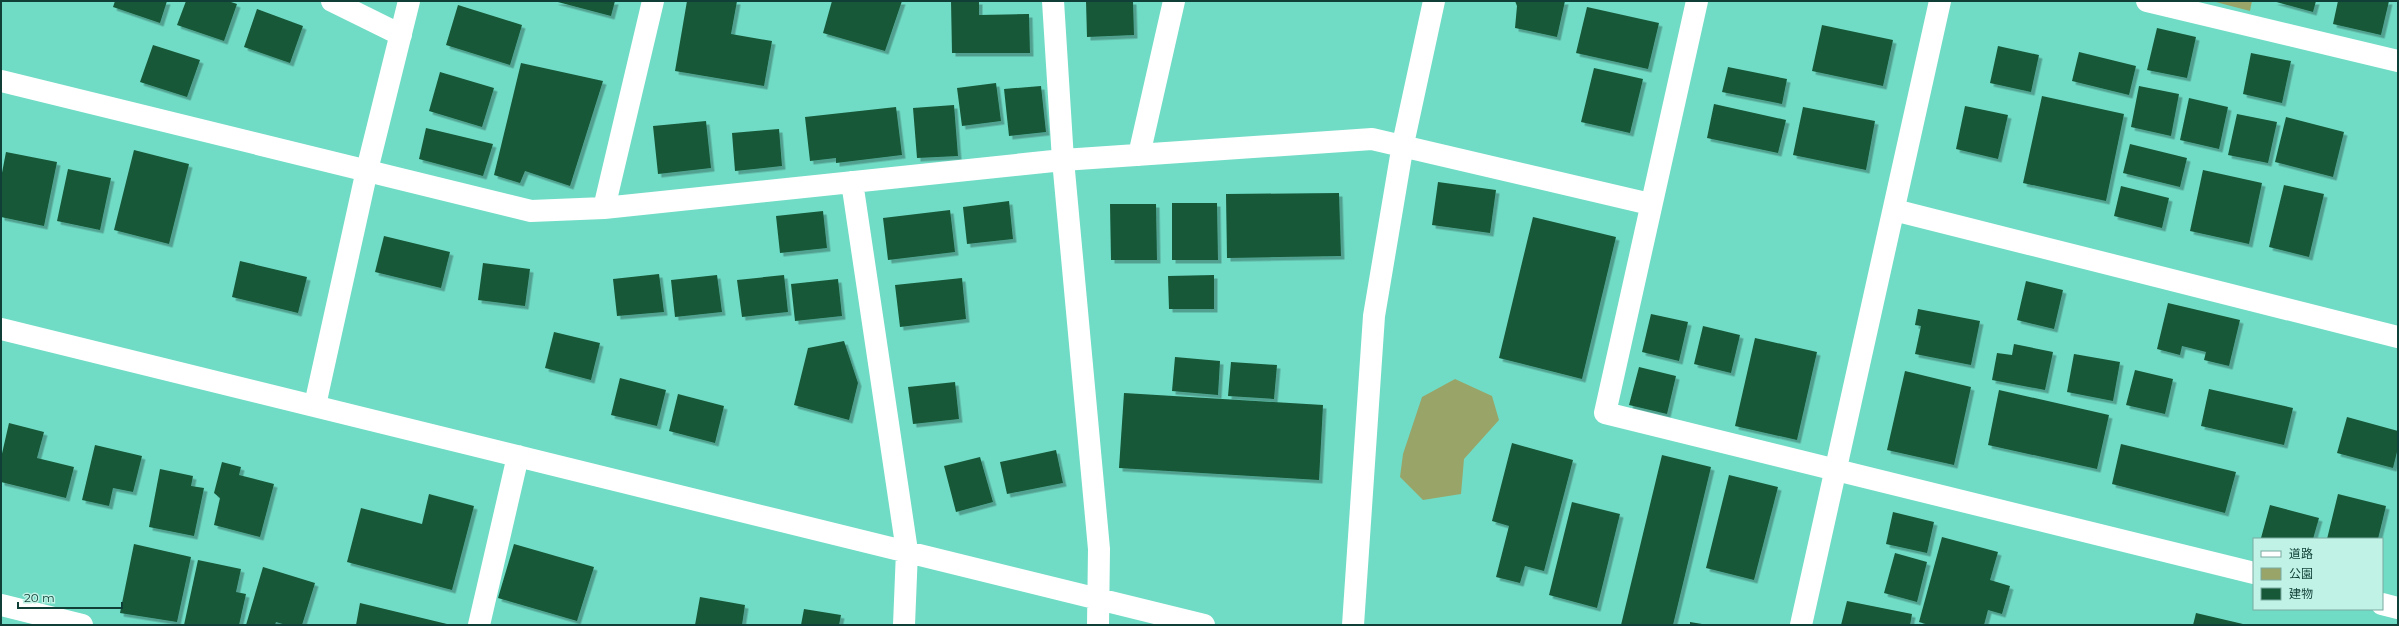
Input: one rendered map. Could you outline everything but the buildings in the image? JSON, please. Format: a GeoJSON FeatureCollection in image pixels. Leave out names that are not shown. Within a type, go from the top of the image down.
{"type":"FeatureCollection","features":[{"type":"Feature","properties":{"kind":"street"},"geometry":{"type":"LineString","coordinates":[[332,1],[401,35]]}},
{"type":"Feature","properties":{"kind":"street"},"geometry":{"type":"LineString","coordinates":[[315,405],[367,170],[409,1]]}},
{"type":"Feature","properties":{"kind":"street"},"geometry":{"type":"LineString","coordinates":[[604,208],[653,1]]}},
{"type":"Feature","properties":{"kind":"street"},"geometry":{"type":"LineString","coordinates":[[1053,1],[1063,160],[1099,549],[1098,625]]}},
{"type":"Feature","properties":{"kind":"street"},"geometry":{"type":"LineString","coordinates":[[1139,155],[1174,1]]}},
{"type":"Feature","properties":{"kind":"street"},"geometry":{"type":"LineString","coordinates":[[1353,625],[1374,316],[1403,144],[1434,1]]}},
{"type":"Feature","properties":{"kind":"street"},"geometry":{"type":"LineString","coordinates":[[1697,1],[1604,413],[2253,573]]}},
{"type":"Feature","properties":{"kind":"street"},"geometry":{"type":"LineString","coordinates":[[1801,625],[1940,1]]}},
{"type":"Feature","properties":{"kind":"street"},"geometry":{"type":"LineString","coordinates":[[2147,1],[2398,61]]}},
{"type":"Feature","properties":{"kind":"street"},"geometry":{"type":"LineString","coordinates":[[1,80],[531,212],[604,208],[1063,160],[1372,139],[1403,144],[1650,204]]}},
{"type":"Feature","properties":{"kind":"street"},"geometry":{"type":"LineString","coordinates":[[852,182],[907,551],[904,625]]}},
{"type":"Feature","properties":{"kind":"street"},"geometry":{"type":"LineString","coordinates":[[1894,210],[2398,337]]}},
{"type":"Feature","properties":{"kind":"street"},"geometry":{"type":"LineString","coordinates":[[1,329],[315,405],[1204,625]]}},
{"type":"Feature","properties":{"kind":"street"},"geometry":{"type":"LineString","coordinates":[[478,625],[518,456]]}},
{"type":"Feature","properties":{"kind":"street"},"geometry":{"type":"LineString","coordinates":[[2383,604],[2398,608]]}},
{"type":"Feature","properties":{"kind":"street"},"geometry":{"type":"LineString","coordinates":[[1,605],[82,625]]}},
{"type":"Feature","properties":{"kind":"green space"},"geometry":{"type":"Polygon","coordinates":[[[2212,1],[2252,1],[2250,11],[2212,1]]]}},
{"type":"Feature","properties":{"kind":"green space"},"geometry":{"type":"Polygon","coordinates":[[[1455,379],[1492,396],[1499,420],[1464,459],[1461,494],[1423,500],[1400,477],[1403,454],[1422,397],[1455,379]]]}}]}
